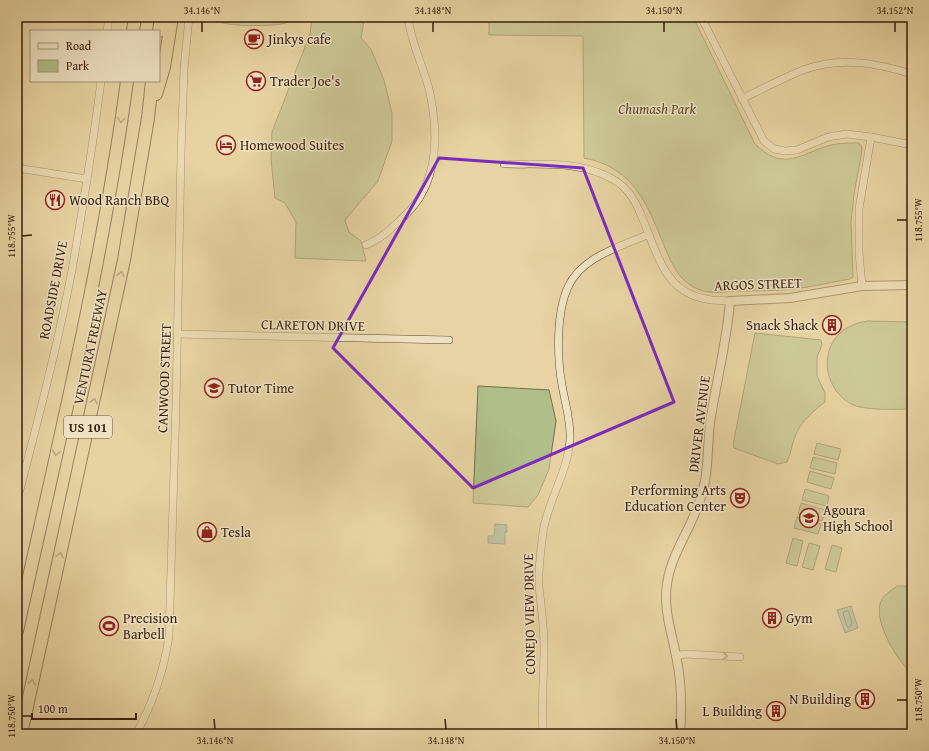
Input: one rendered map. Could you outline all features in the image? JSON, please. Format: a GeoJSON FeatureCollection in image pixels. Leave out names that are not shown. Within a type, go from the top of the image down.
{"type":"FeatureCollection","features":[{"type":"Feature","properties":{"kind":"highway"},"geometry":{"type":"LineString","coordinates":[[133,30],[135,17]]}},
{"type":"Feature","properties":{"kind":"highway"},"geometry":{"type":"LineString","coordinates":[[159,30],[161,17]]}},
{"type":"Feature","properties":{"kind":"highway"},"geometry":{"type":"LineString","coordinates":[[160,80],[164,68],[172,17]]}},
{"type":"Feature","properties":{"kind":"highway","name":"VENTURA FREEWAY"},"geometry":{"type":"LineString","coordinates":[[17,631],[95,273],[127,82]]}},
{"type":"Feature","properties":{"kind":"highway","name":"VENTURA FREEWAY"},"geometry":{"type":"LineString","coordinates":[[21,734],[124,260],[148,118],[152,82]]}},
{"type":"Feature","properties":{"kind":"highway"},"geometry":{"type":"LineString","coordinates":[[148,118],[160,82]]}},
{"type":"Feature","properties":{"kind":"street"},"geometry":{"type":"LineString","coordinates":[[107,30],[109,17]]}},
{"type":"Feature","properties":{"kind":"street","name":"CANWOOD STREET"},"geometry":{"type":"LineString","coordinates":[[136,734],[155,693],[166,656],[169,636],[178,334],[182,115],[184,69],[189,17]]}},
{"type":"Feature","properties":{"kind":"street"},"geometry":{"type":"LineString","coordinates":[[366,245],[374,242],[384,235],[407,214],[420,197],[431,172],[434,122],[430,94],[413,42],[408,17]]}},
{"type":"Feature","properties":{"kind":"street"},"geometry":{"type":"LineString","coordinates":[[701,17],[764,140],[774,148],[785,151],[797,150],[828,137],[847,134],[912,145]]}},
{"type":"Feature","properties":{"kind":"street"},"geometry":{"type":"LineString","coordinates":[[742,99],[804,70],[823,65],[839,63],[872,63],[912,74]]}},
{"type":"Feature","properties":{"kind":"street","name":"ROADSIDE DRIVE"},"geometry":{"type":"LineString","coordinates":[[17,501],[48,380],[71,271],[87,179],[101,82]]}},
{"type":"Feature","properties":{"kind":"street"},"geometry":{"type":"LineString","coordinates":[[862,286],[859,252],[859,209],[871,137]]}},
{"type":"Feature","properties":{"kind":"street","name":"ARGOS STREET"},"geometry":{"type":"LineString","coordinates":[[504,164],[583,168],[598,172],[615,180],[629,193],[638,208],[665,273],[677,286],[692,296],[706,299],[730,300],[790,298],[862,286],[912,285]]}},
{"type":"Feature","properties":{"kind":"street"},"geometry":{"type":"LineString","coordinates":[[17,168],[87,179]]}},
{"type":"Feature","properties":{"kind":"street","name":"CONEJO VIEW DRIVE"},"geometry":{"type":"LineString","coordinates":[[543,734],[544,646],[539,586],[539,564],[544,530],[552,500],[567,461],[570,439],[569,421],[559,362],[559,337],[562,302],[568,286],[576,273],[587,263],[599,256],[650,234]]}},
{"type":"Feature","properties":{"kind":"street","name":"DRIVER AVENUE"},"geometry":{"type":"LineString","coordinates":[[680,734],[682,710],[681,682],[668,624],[666,585],[672,564],[701,500],[705,479],[710,424],[726,338],[730,300]]}},
{"type":"Feature","properties":{"kind":"street","name":"CLARETON DRIVE"},"geometry":{"type":"LineString","coordinates":[[178,334],[449,340]]}},
{"type":"Feature","properties":{"kind":"street"},"geometry":{"type":"LineString","coordinates":[[676,656],[684,654],[740,657]]}},
{"type":"Feature","properties":{"kind":"highlighted area"},"geometry":{"type":"Polygon","coordinates":[[[439,158],[583,168],[674,402],[473,488],[333,348],[439,158]]]}},
{"type":"Feature","properties":{"kind":"green space"},"geometry":{"type":"Polygon","coordinates":[[[210,17],[296,17],[282,24],[255,26],[233,25],[216,21],[210,17]]]}},
{"type":"Feature","properties":{"kind":"green space","name":"Chumash Park"},"geometry":{"type":"Polygon","coordinates":[[[429,17],[693,17],[755,144],[764,152],[773,157],[788,159],[805,155],[832,145],[858,143],[861,145],[862,150],[854,194],[851,222],[853,277],[850,279],[816,286],[781,290],[713,292],[700,290],[693,287],[678,274],[646,205],[628,180],[602,163],[584,158],[583,36],[489,35],[489,18],[438,19],[429,17]]]}},
{"type":"Feature","properties":{"kind":"green space"},"geometry":{"type":"Polygon","coordinates":[[[312,18],[364,20],[361,38],[371,49],[384,80],[392,113],[392,141],[378,181],[345,220],[349,232],[361,241],[366,261],[295,258],[296,222],[285,203],[275,198],[271,159],[272,132],[310,34],[312,18]]]}},
{"type":"Feature","properties":{"kind":"green space"},"geometry":{"type":"Polygon","coordinates":[[[867,321],[912,322],[912,409],[864,408],[851,404],[842,398],[831,381],[827,361],[833,342],[846,328],[867,321]]]}},
{"type":"Feature","properties":{"kind":"green space"},"geometry":{"type":"Polygon","coordinates":[[[755,333],[821,340],[822,345],[817,357],[817,376],[825,393],[825,402],[809,416],[799,428],[795,435],[787,462],[778,464],[734,448],[733,445],[755,333]]]}},
{"type":"Feature","properties":{"kind":"green space"},"geometry":{"type":"Polygon","coordinates":[[[478,386],[549,390],[556,421],[549,469],[538,495],[528,507],[473,503],[478,386]]]}},
{"type":"Feature","properties":{"kind":"green space"},"geometry":{"type":"Polygon","coordinates":[[[817,443],[841,449],[838,460],[814,454],[817,443]]]}},
{"type":"Feature","properties":{"kind":"green space"},"geometry":{"type":"Polygon","coordinates":[[[813,457],[837,463],[835,474],[810,468],[813,457]]]}},
{"type":"Feature","properties":{"kind":"green space"},"geometry":{"type":"Polygon","coordinates":[[[810,471],[834,478],[831,489],[807,482],[810,471]]]}},
{"type":"Feature","properties":{"kind":"green space"},"geometry":{"type":"Polygon","coordinates":[[[805,489],[829,496],[827,506],[802,500],[805,489]]]}},
{"type":"Feature","properties":{"kind":"green space"},"geometry":{"type":"Polygon","coordinates":[[[801,503],[825,510],[822,521],[798,514],[801,503]]]}},
{"type":"Feature","properties":{"kind":"green space"},"geometry":{"type":"Polygon","coordinates":[[[797,517],[821,524],[818,534],[794,528],[797,517]]]}},
{"type":"Feature","properties":{"kind":"green space"},"geometry":{"type":"Polygon","coordinates":[[[793,538],[803,541],[797,566],[786,563],[793,538]]]}},
{"type":"Feature","properties":{"kind":"green space"},"geometry":{"type":"Polygon","coordinates":[[[809,543],[820,546],[813,570],[802,567],[809,543]]]}},
{"type":"Feature","properties":{"kind":"green space"},"geometry":{"type":"Polygon","coordinates":[[[832,545],[842,548],[836,572],[825,569],[832,545]]]}},
{"type":"Feature","properties":{"kind":"green space"},"geometry":{"type":"Polygon","coordinates":[[[897,586],[912,586],[912,674],[894,652],[884,632],[879,613],[881,601],[897,586]]]}},
{"type":"Feature","properties":{"kind":"water"},"geometry":{"type":"Polygon","coordinates":[[[495,524],[507,525],[507,532],[505,532],[505,544],[488,543],[488,536],[494,536],[495,524]]]}},
{"type":"Feature","properties":{"kind":"water"},"geometry":{"type":"Polygon","coordinates":[[[851,606],[858,628],[845,633],[837,610],[851,606]]]}},
{"type":"Feature","properties":{"kind":"place","name":"Jinkys cafe"},"geometry":{"type":"Point","coordinates":[254,39]}},
{"type":"Feature","properties":{"kind":"place","name":"Trader Joe's"},"geometry":{"type":"Point","coordinates":[256,81]}},
{"type":"Feature","properties":{"kind":"place","name":"Homewood Suites"},"geometry":{"type":"Point","coordinates":[226,145]}},
{"type":"Feature","properties":{"kind":"place","name":"Wood Ranch BBQ"},"geometry":{"type":"Point","coordinates":[55,200]}},
{"type":"Feature","properties":{"kind":"place","name":"Snack Shack"},"geometry":{"type":"Point","coordinates":[832,325]}},
{"type":"Feature","properties":{"kind":"place","name":"Tutor Time"},"geometry":{"type":"Point","coordinates":[214,388]}},
{"type":"Feature","properties":{"kind":"place","name":"Performing Arts Education Center"},"geometry":{"type":"Point","coordinates":[740,498]}},
{"type":"Feature","properties":{"kind":"place","name":"Agoura High School"},"geometry":{"type":"Point","coordinates":[809,518]}},
{"type":"Feature","properties":{"kind":"place","name":"Tesla"},"geometry":{"type":"Point","coordinates":[207,532]}},
{"type":"Feature","properties":{"kind":"place","name":"Gym"},"geometry":{"type":"Point","coordinates":[772,618]}},
{"type":"Feature","properties":{"kind":"place","name":"Precision Barbell"},"geometry":{"type":"Point","coordinates":[109,626]}},
{"type":"Feature","properties":{"kind":"place","name":"N Building"},"geometry":{"type":"Point","coordinates":[865,699]}},
{"type":"Feature","properties":{"kind":"place","name":"L Building"},"geometry":{"type":"Point","coordinates":[776,711]}}]}
